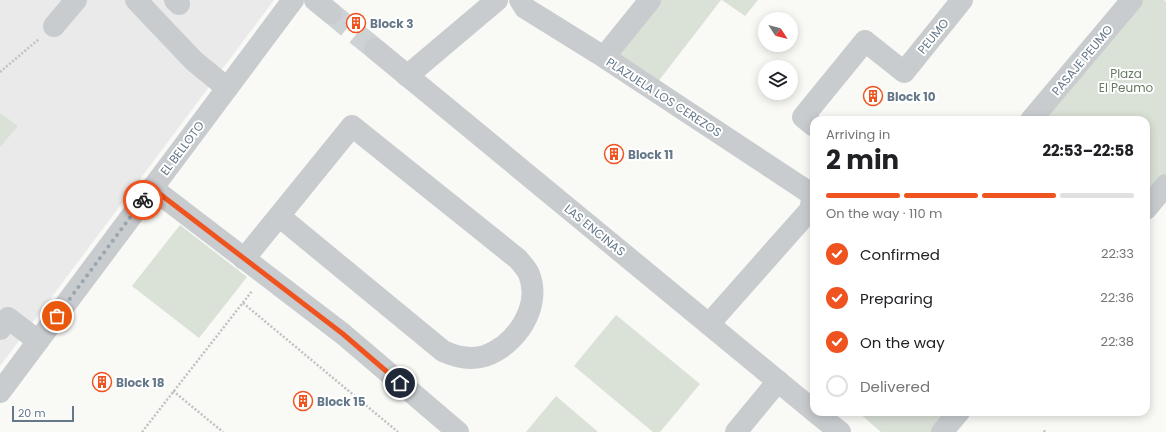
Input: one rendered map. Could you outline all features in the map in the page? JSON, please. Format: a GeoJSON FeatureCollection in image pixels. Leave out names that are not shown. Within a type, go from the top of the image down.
{"type":"FeatureCollection","features":[{"type":"Feature","properties":{"kind":"street"},"geometry":{"type":"LineString","coordinates":[[54,26],[76,0]]}},
{"type":"Feature","properties":{"kind":"street"},"geometry":{"type":"LineString","coordinates":[[136,0],[194,61],[228,88]]}},
{"type":"Feature","properties":{"kind":"street","name":"EL BELLOTO"},"geometry":{"type":"LineString","coordinates":[[0,392],[293,0]]}},
{"type":"Feature","properties":{"kind":"street"},"geometry":{"type":"LineString","coordinates":[[407,76],[497,0]]}},
{"type":"Feature","properties":{"kind":"street","name":"PLAZUELA LOS CEREZOS"},"geometry":{"type":"LineString","coordinates":[[520,0],[525,8],[810,193]]}},
{"type":"Feature","properties":{"kind":"street"},"geometry":{"type":"LineString","coordinates":[[604,58],[650,0]]}},
{"type":"Feature","properties":{"kind":"street","name":"PEUMO"},"geometry":{"type":"LineString","coordinates":[[810,123],[803,117],[865,41],[904,72],[962,0]]}},
{"type":"Feature","properties":{"kind":"street","name":"PASAJE PEUMO"},"geometry":{"type":"LineString","coordinates":[[1035,116],[1132,0]]}},
{"type":"Feature","properties":{"kind":"street","name":"LAS ENCINAS"},"geometry":{"type":"LineString","coordinates":[[375,49],[810,407]]}},
{"type":"Feature","properties":{"kind":"street"},"geometry":{"type":"LineString","coordinates":[[244,259],[352,126],[518,259],[529,274],[532,291],[529,311],[520,330],[500,349],[484,356],[467,358],[454,356],[443,351],[279,216]]}},
{"type":"Feature","properties":{"kind":"street"},"geometry":{"type":"LineString","coordinates":[[1150,204],[1166,185]]}},
{"type":"Feature","properties":{"kind":"street"},"geometry":{"type":"LineString","coordinates":[[152,188],[343,334],[458,432]]}},
{"type":"Feature","properties":{"kind":"street","name":"PLAZUELA LOS CEREZOS"},"geometry":{"type":"LineString","coordinates":[[709,324],[810,210]]}},
{"type":"Feature","properties":{"kind":"street"},"geometry":{"type":"LineString","coordinates":[[0,329],[8,318],[38,342]]}},
{"type":"Feature","properties":{"kind":"street"},"geometry":{"type":"LineString","coordinates":[[736,432],[778,381]]}},
{"type":"Feature","properties":{"kind":"street","name":"LAS ENCINAS"},"geometry":{"type":"LineString","coordinates":[[821,416],[840,432]]}},
{"type":"Feature","properties":{"kind":"street"},"geometry":{"type":"LineString","coordinates":[[942,432],[956,416]]}},
{"type":"Feature","properties":{"kind":"path"},"geometry":{"type":"LineString","coordinates":[[0,72],[54,26]]}},
{"type":"Feature","properties":{"kind":"path"},"geometry":{"type":"LineString","coordinates":[[142,432],[265,275]]}},
{"type":"Feature","properties":{"kind":"path"},"geometry":{"type":"LineString","coordinates":[[243,303],[398,432]]}},
{"type":"Feature","properties":{"kind":"path"},"geometry":{"type":"LineString","coordinates":[[173,391],[223,432]]}},
{"type":"Feature","properties":{"kind":"shaded area"},"geometry":{"type":"Polygon","coordinates":[[[0,0],[274,0],[0,366],[0,0]]]}},
{"type":"Feature","properties":{"kind":"green space"},"geometry":{"type":"Polygon","coordinates":[[[657,0],[721,0],[657,83],[613,52],[657,0]]]}},
{"type":"Feature","properties":{"kind":"green space"},"geometry":{"type":"Polygon","coordinates":[[[722,0],[758,0],[745,16],[722,0]]]}},
{"type":"Feature","properties":{"kind":"green space","name":"Plaza El Peumo"},"geometry":{"type":"Polygon","coordinates":[[[1139,0],[1164,0],[1166,2],[1166,178],[1150,197],[1150,116],[1043,116],[1139,0]]]}},
{"type":"Feature","properties":{"kind":"green space"},"geometry":{"type":"Polygon","coordinates":[[[0,113],[18,126],[0,147],[0,113]]]}},
{"type":"Feature","properties":{"kind":"green space"},"geometry":{"type":"Polygon","coordinates":[[[180,225],[247,277],[199,338],[132,286],[180,225]]]}},
{"type":"Feature","properties":{"kind":"green space"},"geometry":{"type":"Polygon","coordinates":[[[616,315],[700,384],[660,432],[653,432],[574,366],[616,315]]]}},
{"type":"Feature","properties":{"kind":"green space"},"geometry":{"type":"Polygon","coordinates":[[[556,396],[598,432],[526,432],[556,396]]]}},
{"type":"Feature","properties":{"kind":"green space"},"geometry":{"type":"Polygon","coordinates":[[[863,416],[948,416],[935,432],[881,432],[863,416]]]}},
{"type":"Feature","properties":{"kind":"tunnel"},"geometry":{"type":"LineString","coordinates":[[331,13],[375,49]]}},
{"type":"Feature","properties":{"kind":"way so far"},"geometry":{"type":"LineString","coordinates":[[57,316],[143,200]]}},
{"type":"Feature","properties":{"kind":"place","name":"Block 3"},"geometry":{"type":"Point","coordinates":[356,23]}},
{"type":"Feature","properties":{"kind":"place","name":"Block 10"},"geometry":{"type":"Point","coordinates":[873,96]}},
{"type":"Feature","properties":{"kind":"place","name":"Block 11"},"geometry":{"type":"Point","coordinates":[614,154]}},
{"type":"Feature","properties":{"kind":"place","name":"Block 18"},"geometry":{"type":"Point","coordinates":[102,382]}},
{"type":"Feature","properties":{"kind":"place","name":"Block 15"},"geometry":{"type":"Point","coordinates":[303,401]}},
{"type":"Feature","properties":{"kind":"route"},"geometry":{"type":"LineString","coordinates":[[143,200],[152,188],[343,334],[400,383]]}}]}
